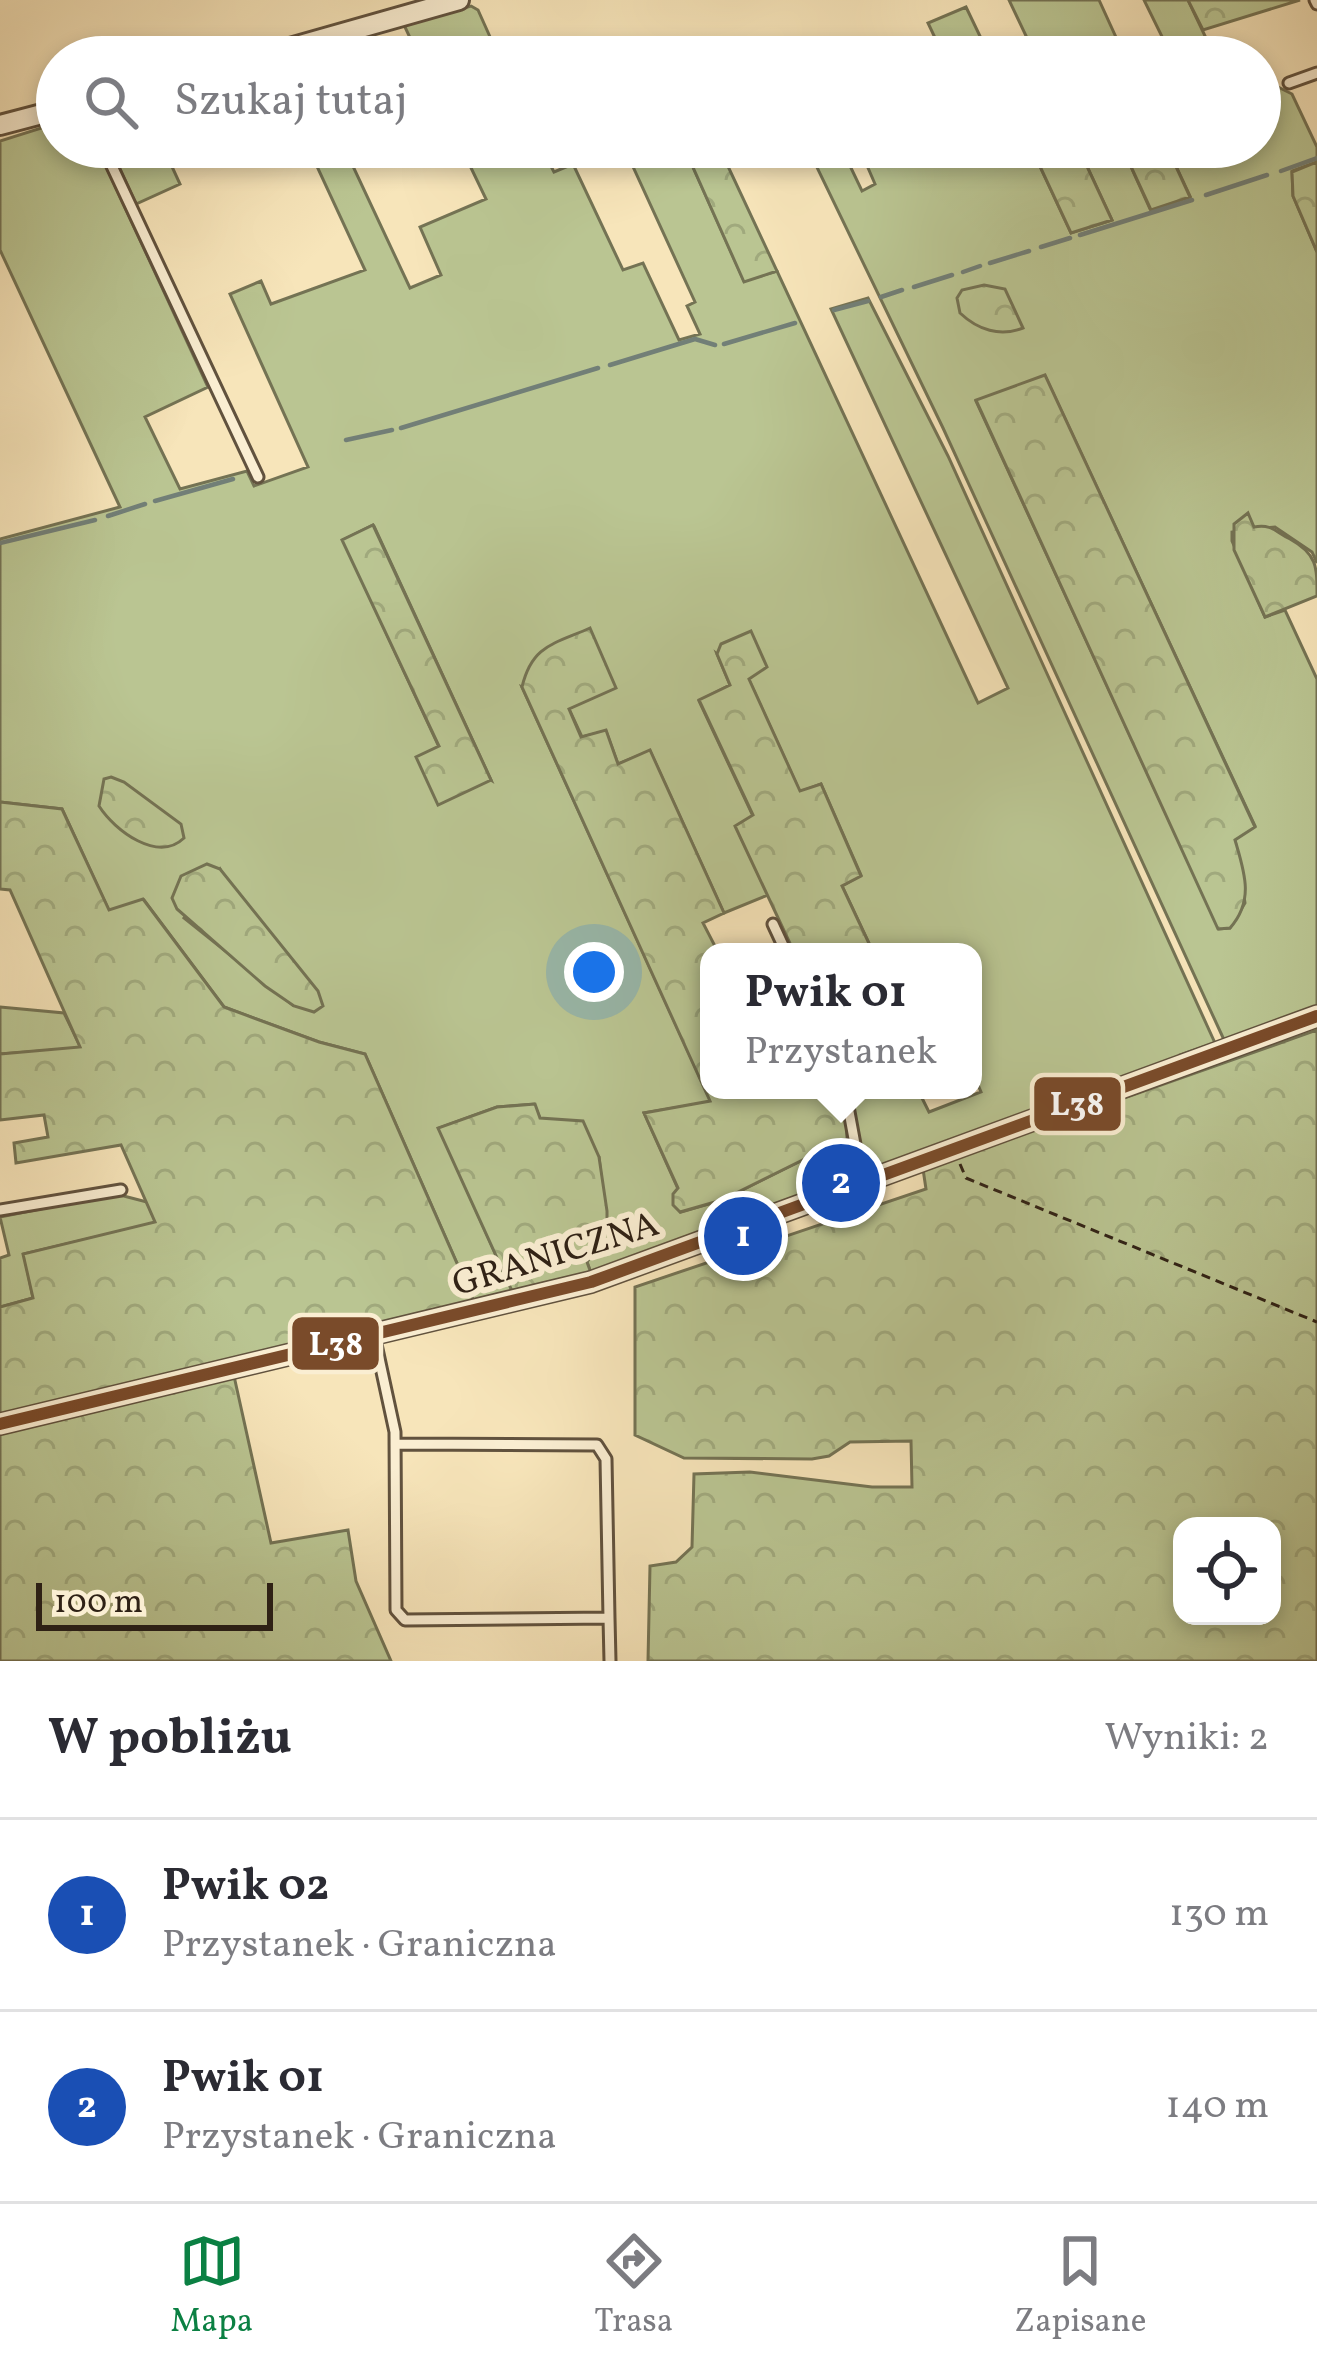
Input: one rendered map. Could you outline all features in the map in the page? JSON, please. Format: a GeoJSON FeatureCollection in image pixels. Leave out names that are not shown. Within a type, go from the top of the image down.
{"type":"FeatureCollection","features":[{"type":"Feature","properties":{"kind":"street"},"geometry":{"type":"LineString","coordinates":[[317,36],[393,9],[460,0]]}},
{"type":"Feature","properties":{"kind":"street"},"geometry":{"type":"LineString","coordinates":[[3,118],[36,113]]}},
{"type":"Feature","properties":{"kind":"street","name":"GRANICZNA"},"geometry":{"type":"LineString","coordinates":[[0,1424],[591,1282],[1317,1016]]}},
{"type":"Feature","properties":{"kind":"lane"},"geometry":{"type":"LineString","coordinates":[[1289,83],[1317,73]]}},
{"type":"Feature","properties":{"kind":"lane"},"geometry":{"type":"LineString","coordinates":[[113,168],[258,478]]}},
{"type":"Feature","properties":{"kind":"lane"},"geometry":{"type":"LineString","coordinates":[[773,924],[782,943]]}},
{"type":"Feature","properties":{"kind":"lane"},"geometry":{"type":"LineString","coordinates":[[847,1099],[862,1182]]}},
{"type":"Feature","properties":{"kind":"lane"},"geometry":{"type":"LineString","coordinates":[[0,1210],[121,1190]]}},
{"type":"Feature","properties":{"kind":"lane"},"geometry":{"type":"LineString","coordinates":[[374,1335],[395,1444],[398,1616],[405,1620],[609,1618]]}},
{"type":"Feature","properties":{"kind":"lane"},"geometry":{"type":"LineString","coordinates":[[395,1444],[597,1445],[606,1459],[610,1661]]}},
{"type":"Feature","properties":{"kind":"path"},"geometry":{"type":"LineString","coordinates":[[953,1146],[966,1178],[1317,1322]]}},
{"type":"Feature","properties":{"kind":"green space"},"geometry":{"type":"Polygon","coordinates":[[[1009,0],[1099,0],[1115,36],[1026,36],[1009,0]]]}},
{"type":"Feature","properties":{"kind":"green space"},"geometry":{"type":"Polygon","coordinates":[[[1144,0],[1188,0],[1205,36],[1162,36],[1144,0]]]}},
{"type":"Feature","properties":{"kind":"green space"},"geometry":{"type":"Polygon","coordinates":[[[1188,0],[1300,0],[1203,30],[1188,0]]]}},
{"type":"Feature","properties":{"kind":"green space"},"geometry":{"type":"Polygon","coordinates":[[[471,6],[478,10],[490,36],[409,36],[404,25],[471,6]]]}},
{"type":"Feature","properties":{"kind":"green space"},"geometry":{"type":"Polygon","coordinates":[[[966,7],[980,36],[934,36],[928,23],[966,7]]]}},
{"type":"Feature","properties":{"kind":"green space"},"geometry":{"type":"Polygon","coordinates":[[[1281,88],[1292,94],[1317,147],[1317,162],[1292,171],[1293,196],[1317,252],[1317,563],[1312,552],[1275,527],[1232,532],[1232,541],[1265,617],[1285,610],[1317,679],[1317,1009],[1225,1042],[943,428],[817,168],[851,168],[862,191],[875,184],[868,168],[1041,168],[1071,233],[1112,220],[1088,168],[1131,168],[1150,209],[1190,196],[1177,168],[1281,168],[1281,88]],[[1045,376],[976,401],[1219,929],[1230,928],[1245,903],[1235,839],[1255,826],[1045,376]]]}},
{"type":"Feature","properties":{"kind":"green space"},"geometry":{"type":"Polygon","coordinates":[[[36,130],[36,168],[107,168],[208,387],[145,417],[180,489],[247,471],[254,486],[308,467],[230,294],[261,281],[271,304],[365,270],[318,168],[354,168],[410,288],[441,275],[420,227],[486,199],[471,168],[552,168],[554,172],[575,168],[623,270],[643,263],[679,340],[700,334],[687,306],[695,302],[634,168],[693,168],[744,281],[777,271],[978,703],[1008,688],[831,309],[868,298],[948,456],[1215,1043],[884,1165],[869,1164],[860,1150],[852,1099],[922,1099],[929,1112],[963,1099],[982,1099],[982,943],[869,943],[842,886],[861,875],[821,784],[800,792],[748,678],[717,654],[730,685],[699,701],[753,816],[736,827],[768,895],[724,913],[650,751],[618,764],[606,731],[582,737],[569,709],[522,687],[700,1078],[700,1099],[711,1102],[644,1113],[678,1189],[681,1212],[722,1200],[847,1138],[854,1168],[823,1179],[791,1200],[591,1273],[587,1262],[607,1231],[599,1157],[540,1118],[534,1104],[497,1107],[439,1128],[513,1293],[474,1302],[365,1054],[224,1007],[144,900],[109,911],[62,809],[0,802],[0,539],[120,507],[0,250],[0,141],[36,130]],[[374,526],[343,540],[439,747],[491,780],[374,526]],[[220,869],[184,918],[294,1006],[220,869]]]}},
{"type":"Feature","properties":{"kind":"green space"},"geometry":{"type":"Polygon","coordinates":[[[1317,162],[1317,252],[1293,196],[1292,172],[1317,162]]]}},
{"type":"Feature","properties":{"kind":"green space"},"geometry":{"type":"Polygon","coordinates":[[[120,168],[173,168],[180,184],[136,204],[120,168]]]}},
{"type":"Feature","properties":{"kind":"green space"},"geometry":{"type":"Polygon","coordinates":[[[693,168],[729,168],[777,271],[744,282],[693,168]]]}},
{"type":"Feature","properties":{"kind":"green space"},"geometry":{"type":"Polygon","coordinates":[[[1041,168],[1088,168],[1112,220],[1071,233],[1041,168]]]}},
{"type":"Feature","properties":{"kind":"green space"},"geometry":{"type":"Polygon","coordinates":[[[1132,168],[1177,168],[1190,197],[1151,210],[1132,168]]]}},
{"type":"Feature","properties":{"kind":"green space"},"geometry":{"type":"Polygon","coordinates":[[[984,285],[1005,289],[1023,328],[990,330],[960,313],[957,298],[962,290],[984,285]]]}},
{"type":"Feature","properties":{"kind":"green space"},"geometry":{"type":"Polygon","coordinates":[[[1045,375],[1255,827],[1235,840],[1245,896],[1230,928],[1218,929],[976,400],[1045,375]]]}},
{"type":"Feature","properties":{"kind":"green space"},"geometry":{"type":"Polygon","coordinates":[[[1248,513],[1254,527],[1274,529],[1310,556],[1316,569],[1317,596],[1265,617],[1234,550],[1234,524],[1248,513]]]}},
{"type":"Feature","properties":{"kind":"green space"},"geometry":{"type":"Polygon","coordinates":[[[373,525],[491,780],[438,805],[416,757],[439,746],[342,540],[373,525]]]}},
{"type":"Feature","properties":{"kind":"green space"},"geometry":{"type":"Polygon","coordinates":[[[590,628],[616,688],[569,709],[581,737],[606,730],[618,764],[650,750],[724,913],[703,923],[713,943],[700,943],[700,1079],[522,687],[538,654],[590,628]]]}},
{"type":"Feature","properties":{"kind":"green space"},"geometry":{"type":"Polygon","coordinates":[[[751,631],[767,667],[749,679],[800,791],[821,784],[861,876],[842,886],[869,943],[790,943],[735,826],[753,815],[699,700],[730,685],[717,654],[721,644],[751,631]]]}},
{"type":"Feature","properties":{"kind":"green space"},"geometry":{"type":"Polygon","coordinates":[[[111,777],[181,824],[184,838],[174,845],[150,845],[115,825],[99,806],[104,779],[111,777]]]}},
{"type":"Feature","properties":{"kind":"green space"},"geometry":{"type":"Polygon","coordinates":[[[0,802],[62,809],[109,910],[143,899],[224,1007],[365,1054],[474,1302],[0,1417],[0,1307],[33,1298],[23,1254],[155,1222],[121,1145],[16,1163],[14,1143],[48,1137],[44,1115],[0,1120],[0,1054],[80,1047],[10,890],[0,889],[0,802]]]}},
{"type":"Feature","properties":{"kind":"green space"},"geometry":{"type":"Polygon","coordinates":[[[207,864],[220,869],[318,991],[323,1006],[314,1012],[294,1006],[177,909],[172,898],[181,876],[207,864]]]}},
{"type":"Feature","properties":{"kind":"green space"},"geometry":{"type":"Polygon","coordinates":[[[0,1007],[64,1013],[81,1048],[0,1054],[0,1007]]]}},
{"type":"Feature","properties":{"kind":"green space"},"geometry":{"type":"Polygon","coordinates":[[[1317,1030],[1317,1661],[648,1661],[650,1566],[676,1562],[692,1547],[694,1474],[750,1472],[872,1487],[912,1487],[911,1441],[850,1442],[829,1456],[812,1459],[684,1458],[635,1435],[635,1287],[926,1189],[923,1169],[1317,1030]]]}},
{"type":"Feature","properties":{"kind":"green space"},"geometry":{"type":"Polygon","coordinates":[[[841,1099],[847,1138],[722,1200],[680,1212],[673,1205],[678,1188],[644,1113],[710,1101],[841,1099]]]}},
{"type":"Feature","properties":{"kind":"green space"},"geometry":{"type":"Polygon","coordinates":[[[535,1104],[540,1118],[583,1121],[599,1157],[607,1231],[587,1262],[591,1273],[513,1293],[438,1128],[497,1107],[535,1104]]]}},
{"type":"Feature","properties":{"kind":"green space"},"geometry":{"type":"Polygon","coordinates":[[[116,1194],[147,1202],[156,1223],[24,1254],[33,1298],[0,1307],[0,1258],[9,1255],[0,1217],[116,1194]]]}},
{"type":"Feature","properties":{"kind":"green space"},"geometry":{"type":"Polygon","coordinates":[[[234,1376],[271,1543],[348,1530],[356,1581],[391,1661],[0,1661],[0,1432],[234,1376]]]}},
{"type":"Feature","properties":{"kind":"waterway"},"geometry":{"type":"LineString","coordinates":[[1281,171],[1317,158]]}},
{"type":"Feature","properties":{"kind":"waterway"},"geometry":{"type":"LineString","coordinates":[[1206,195],[1267,175]]}},
{"type":"Feature","properties":{"kind":"waterway"},"geometry":{"type":"LineString","coordinates":[[1080,235],[1192,200]]}},
{"type":"Feature","properties":{"kind":"waterway"},"geometry":{"type":"LineString","coordinates":[[1041,247],[1070,238]]}},
{"type":"Feature","properties":{"kind":"waterway"},"geometry":{"type":"LineString","coordinates":[[990,263],[1029,251]]}},
{"type":"Feature","properties":{"kind":"waterway"},"geometry":{"type":"LineString","coordinates":[[963,272],[980,266]]}},
{"type":"Feature","properties":{"kind":"waterway"},"geometry":{"type":"LineString","coordinates":[[914,287],[952,275]]}},
{"type":"Feature","properties":{"kind":"waterway"},"geometry":{"type":"LineString","coordinates":[[881,297],[902,290]]}},
{"type":"Feature","properties":{"kind":"waterway"},"geometry":{"type":"LineString","coordinates":[[834,310],[868,301]]}},
{"type":"Feature","properties":{"kind":"waterway"},"geometry":{"type":"LineString","coordinates":[[724,344],[795,323]]}},
{"type":"Feature","properties":{"kind":"waterway"},"geometry":{"type":"LineString","coordinates":[[610,365],[695,339],[715,345]]}},
{"type":"Feature","properties":{"kind":"waterway"},"geometry":{"type":"LineString","coordinates":[[401,428],[598,368]]}},
{"type":"Feature","properties":{"kind":"waterway"},"geometry":{"type":"LineString","coordinates":[[346,440],[392,430]]}},
{"type":"Feature","properties":{"kind":"waterway"},"geometry":{"type":"LineString","coordinates":[[155,501],[233,479]]}},
{"type":"Feature","properties":{"kind":"waterway"},"geometry":{"type":"LineString","coordinates":[[108,516],[145,504]]}},
{"type":"Feature","properties":{"kind":"waterway"},"geometry":{"type":"LineString","coordinates":[[0,543],[95,520]]}},
{"type":"Feature","properties":{"kind":"transit line","name":"L38"},"geometry":{"type":"LineString","coordinates":[[0,1424],[591,1282],[1317,1016]]}},
{"type":"Feature","properties":{"kind":"place","name":"Pwik 01"},"geometry":{"type":"Point","coordinates":[841,1183]}},
{"type":"Feature","properties":{"kind":"place","name":"Pwik 02"},"geometry":{"type":"Point","coordinates":[743,1236]}}]}
